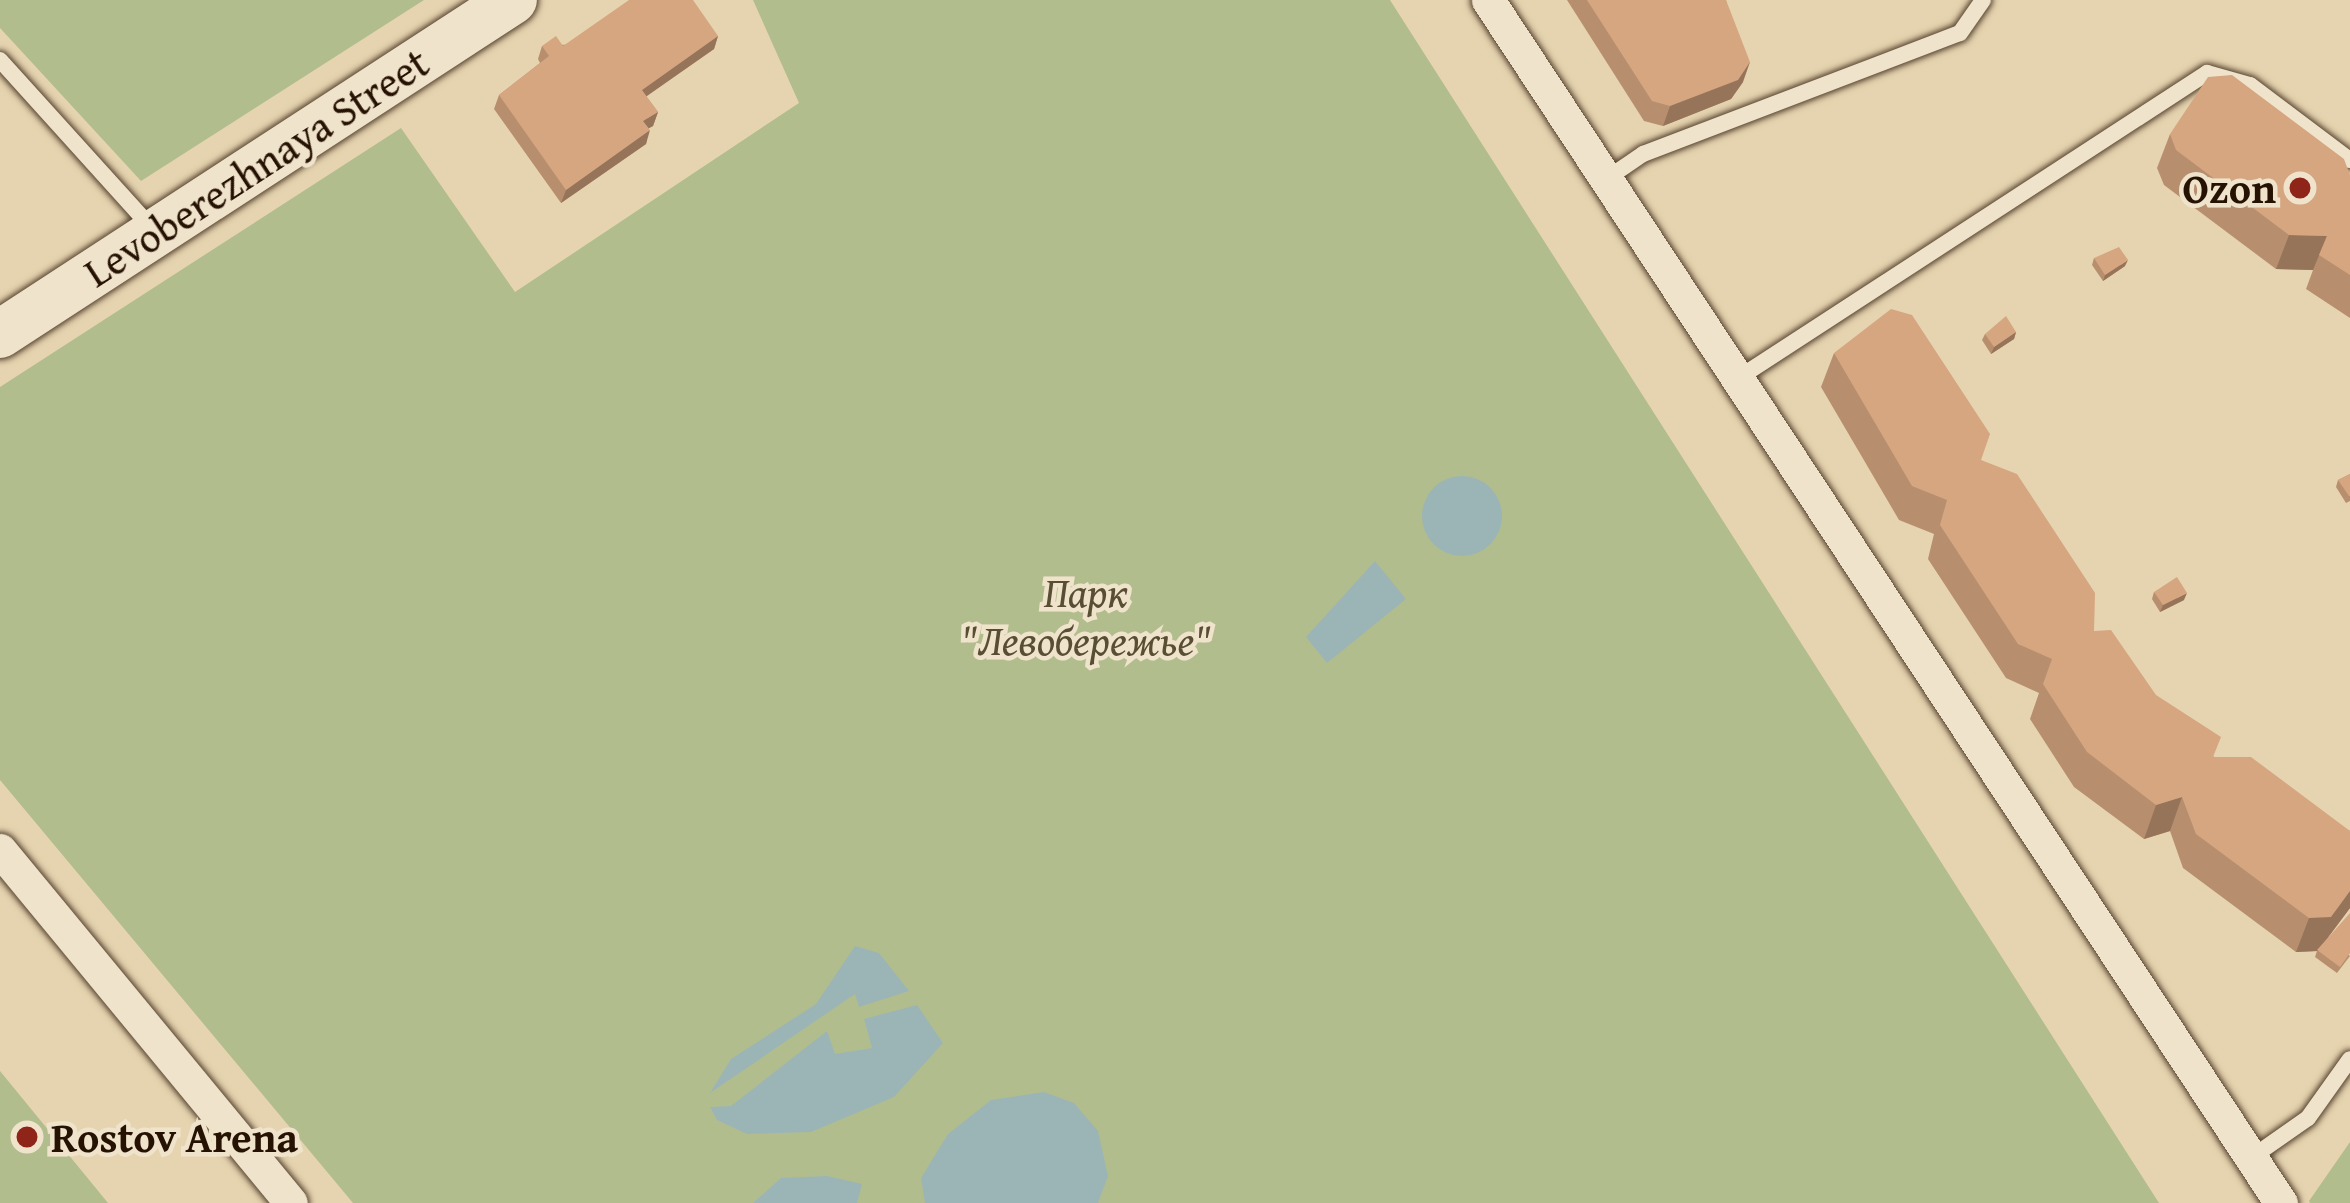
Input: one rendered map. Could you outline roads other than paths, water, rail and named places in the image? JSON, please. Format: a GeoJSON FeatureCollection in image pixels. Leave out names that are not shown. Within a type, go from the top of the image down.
{"type":"FeatureCollection","features":[{"type":"Feature","properties":{"kind":"main road","name":"Levoberezhnaya Street"},"geometry":{"type":"LineString","coordinates":[[0,334],[513,0]]}},
{"type":"Feature","properties":{"kind":"street"},"geometry":{"type":"LineString","coordinates":[[1488,0],[2248,1160],[2281,1203]]}},
{"type":"Feature","properties":{"kind":"street"},"geometry":{"type":"LineString","coordinates":[[0,850],[291,1203]]}},
{"type":"Feature","properties":{"kind":"lane"},"geometry":{"type":"LineString","coordinates":[[1604,180],[1643,154],[1960,33],[1983,0]]}},
{"type":"Feature","properties":{"kind":"lane"},"geometry":{"type":"LineString","coordinates":[[0,60],[155,232]]}},
{"type":"Feature","properties":{"kind":"lane"},"geometry":{"type":"LineString","coordinates":[[1737,379],[2206,74],[2250,85],[2350,160]]}},
{"type":"Feature","properties":{"kind":"lane"},"geometry":{"type":"LineString","coordinates":[[2248,1160],[2308,1118],[2350,1060]]}},
{"type":"Feature","properties":{"kind":"water"},"geometry":{"type":"Polygon","coordinates":[[[1462,476],[1490,488],[1502,516],[1490,544],[1462,556],[1434,544],[1422,516],[1434,488],[1462,476]]]}},
{"type":"Feature","properties":{"kind":"water"},"geometry":{"type":"Polygon","coordinates":[[[1375,561],[1406,599],[1327,663],[1306,637],[1375,561]]]}},
{"type":"Feature","properties":{"kind":"water"},"geometry":{"type":"Polygon","coordinates":[[[855,946],[879,953],[909,991],[859,1007],[855,994],[710,1093],[731,1059],[816,1004],[855,946]]]}},
{"type":"Feature","properties":{"kind":"water"},"geometry":{"type":"Polygon","coordinates":[[[917,1005],[943,1043],[894,1097],[811,1132],[747,1134],[717,1120],[710,1107],[731,1106],[827,1031],[835,1054],[872,1048],[864,1019],[917,1005]]]}},
{"type":"Feature","properties":{"kind":"water"},"geometry":{"type":"Polygon","coordinates":[[[1044,1092],[1074,1103],[1098,1131],[1108,1176],[1098,1203],[925,1203],[921,1178],[948,1134],[991,1100],[1044,1092]]]}},
{"type":"Feature","properties":{"kind":"water"},"geometry":{"type":"Polygon","coordinates":[[[827,1176],[862,1184],[857,1203],[753,1203],[781,1178],[827,1176]]]}},
{"type":"Feature","properties":{"kind":"place","name":"Ozon"},"geometry":{"type":"Point","coordinates":[2300,188]}},
{"type":"Feature","properties":{"kind":"place","name":"Rostov Arena"},"geometry":{"type":"Point","coordinates":[27,1137]}},
{"type":"Feature","properties":{"kind":"park label","name":"Парк \"Левобережье\""},"geometry":{"type":"Point","coordinates":[1086,616]}}]}
